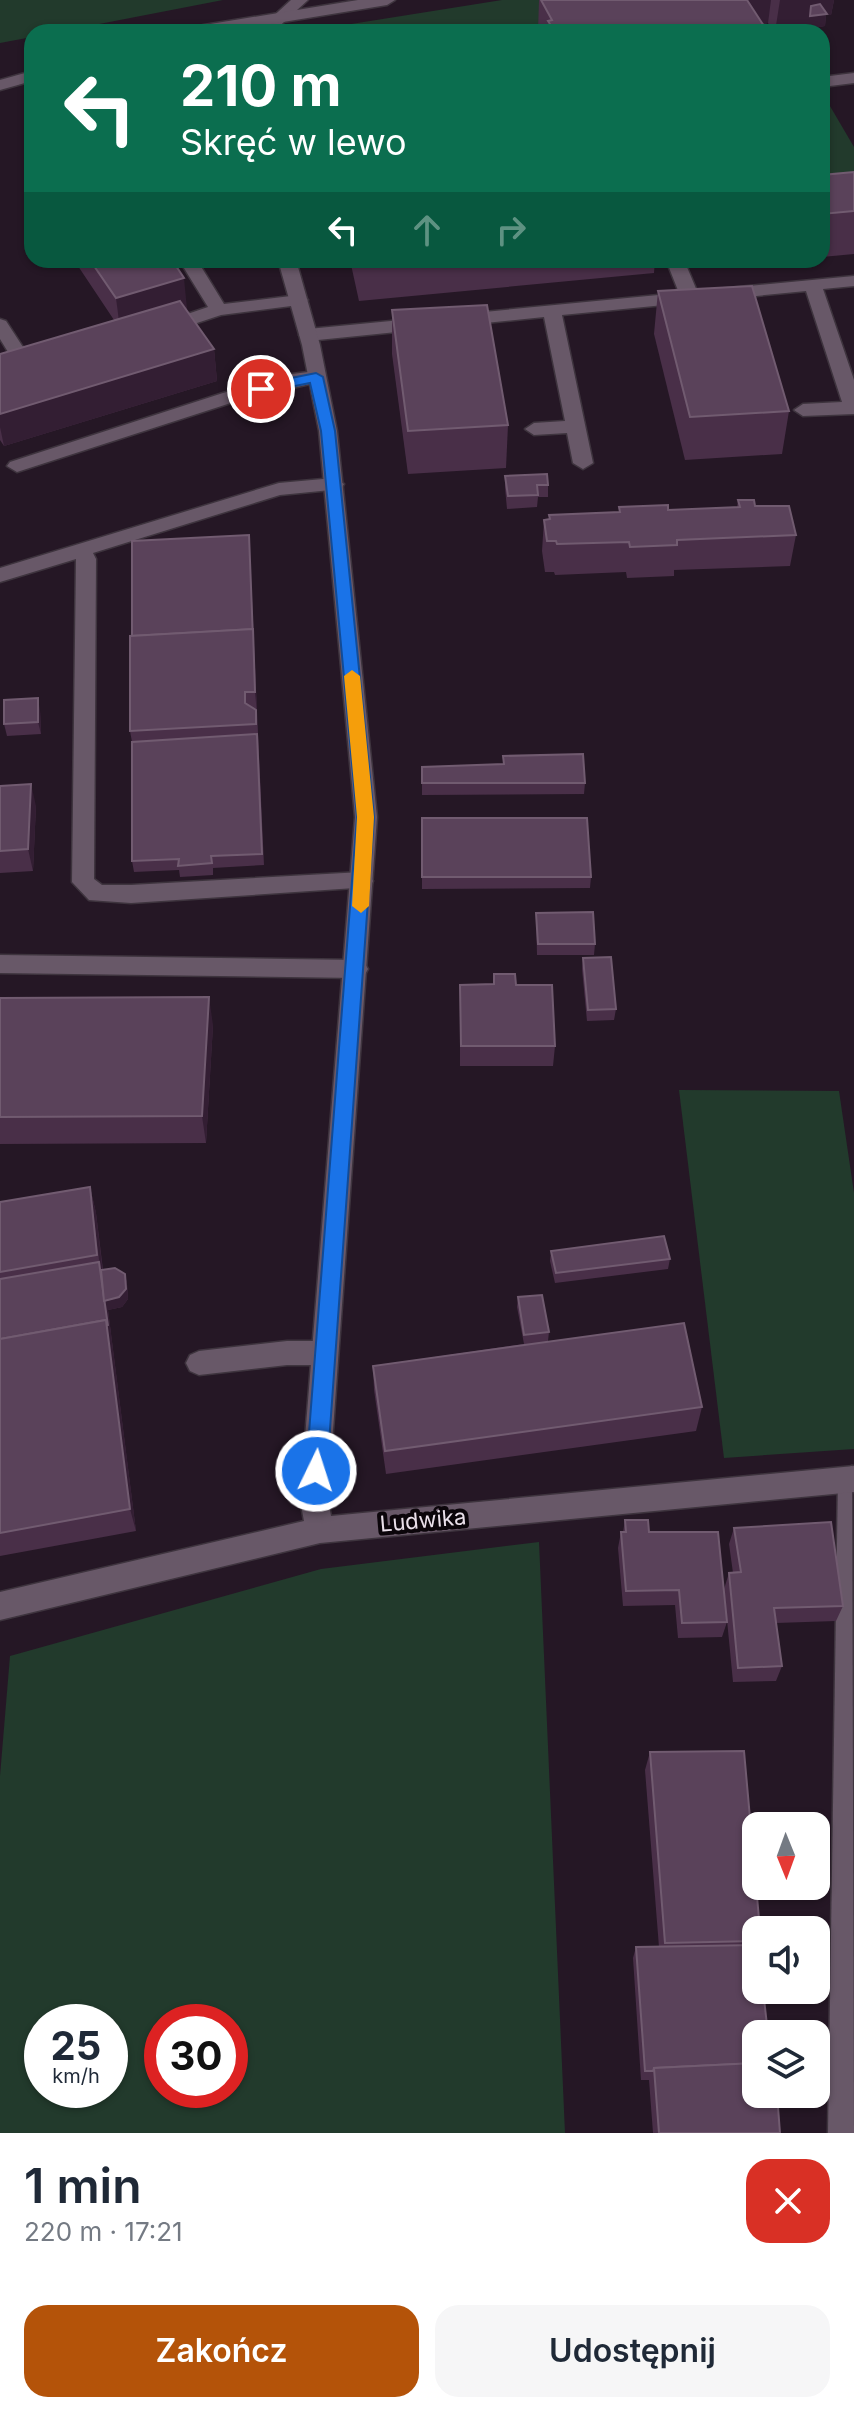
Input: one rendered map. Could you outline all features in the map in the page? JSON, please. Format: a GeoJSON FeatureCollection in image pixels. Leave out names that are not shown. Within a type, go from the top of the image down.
{"type":"FeatureCollection","features":[{"type":"Feature","properties":{"kind":"street"},"geometry":{"type":"LineString","coordinates":[[272,24],[300,0]]}},
{"type":"Feature","properties":{"kind":"street"},"geometry":{"type":"LineString","coordinates":[[236,24],[383,0]]}},
{"type":"Feature","properties":{"kind":"street"},"geometry":{"type":"LineString","coordinates":[[0,85],[24,78]]}},
{"type":"Feature","properties":{"kind":"street"},"geometry":{"type":"LineString","coordinates":[[830,81],[854,78]]}},
{"type":"Feature","properties":{"kind":"street"},"geometry":{"type":"LineString","coordinates":[[193,268],[219,310]]}},
{"type":"Feature","properties":{"kind":"street"},"geometry":{"type":"LineString","coordinates":[[289,268],[308,335],[328,431],[366,817],[314,1500],[320,1530]]}},
{"type":"Feature","properties":{"kind":"street"},"geometry":{"type":"LineString","coordinates":[[678,268],[690,297]]}},
{"type":"Feature","properties":{"kind":"street"},"geometry":{"type":"LineString","coordinates":[[308,335],[854,281]]}},
{"type":"Feature","properties":{"kind":"street"},"geometry":{"type":"LineString","coordinates":[[803,410],[854,407],[813,285]]}},
{"type":"Feature","properties":{"kind":"street"},"geometry":{"type":"LineString","coordinates":[[149,332],[219,310],[299,300]]}},
{"type":"Feature","properties":{"kind":"street"},"geometry":{"type":"LineString","coordinates":[[552,311],[583,463]]}},
{"type":"Feature","properties":{"kind":"street"},"geometry":{"type":"LineString","coordinates":[[0,325],[28,369],[58,360]]}},
{"type":"Feature","properties":{"kind":"street"},"geometry":{"type":"LineString","coordinates":[[17,466],[230,397],[292,380],[316,377]]}},
{"type":"Feature","properties":{"kind":"street"},"geometry":{"type":"LineString","coordinates":[[534,429],[576,426]]}},
{"type":"Feature","properties":{"kind":"street"},"geometry":{"type":"LineString","coordinates":[[0,575],[279,489],[334,484]]}},
{"type":"Feature","properties":{"kind":"street"},"geometry":{"type":"LineString","coordinates":[[82,550],[86,559],[83,882],[97,894],[131,894],[362,881]]}},
{"type":"Feature","properties":{"kind":"street"},"geometry":{"type":"LineString","coordinates":[[0,964],[356,969]]}},
{"type":"Feature","properties":{"kind":"street"},"geometry":{"type":"LineString","coordinates":[[199,1363],[287,1353],[324,1353]]}},
{"type":"Feature","properties":{"kind":"street"},"geometry":{"type":"LineString","coordinates":[[844,2133],[853,1479]]}},
{"type":"Feature","properties":{"kind":"street","name":"Ludwika"},"geometry":{"type":"LineString","coordinates":[[0,1606],[320,1530],[853,1479]]}},
{"type":"Feature","properties":{"kind":"green space"},"geometry":{"type":"Polygon","coordinates":[[[0,0],[223,0],[99,24],[24,24],[24,38],[0,43],[0,0]]]}},
{"type":"Feature","properties":{"kind":"green space"},"geometry":{"type":"Polygon","coordinates":[[[502,0],[730,0],[576,24],[351,24],[502,0]]]}},
{"type":"Feature","properties":{"kind":"green space"},"geometry":{"type":"Polygon","coordinates":[[[830,106],[854,147],[854,186],[830,190],[830,106]]]}},
{"type":"Feature","properties":{"kind":"green space"},"geometry":{"type":"Polygon","coordinates":[[[679,1090],[839,1091],[854,1193],[854,1449],[724,1458],[679,1090]]]}},
{"type":"Feature","properties":{"kind":"green space"},"geometry":{"type":"Polygon","coordinates":[[[539,1542],[565,2133],[0,2133],[0,1776],[10,1656],[321,1569],[539,1542]]]}},
{"type":"Feature","properties":{"kind":"building"},"geometry":{"type":"Polygon","coordinates":[[[541,0],[747,0],[763,24],[550,24],[548,21],[552,20],[541,0]]]}},
{"type":"Feature","properties":{"kind":"building"},"geometry":{"type":"Polygon","coordinates":[[[820,4],[827,14],[810,16],[811,6],[820,4]]]}},
{"type":"Feature","properties":{"kind":"building"},"geometry":{"type":"Polygon","coordinates":[[[854,172],[854,211],[830,213],[830,174],[854,172]]]}},
{"type":"Feature","properties":{"kind":"building"},"geometry":{"type":"Polygon","coordinates":[[[95,268],[177,268],[184,278],[116,298],[95,268]]]}},
{"type":"Feature","properties":{"kind":"building"},"geometry":{"type":"Polygon","coordinates":[[[752,286],[789,411],[690,417],[658,291],[752,286]]]}},
{"type":"Feature","properties":{"kind":"building"},"geometry":{"type":"Polygon","coordinates":[[[180,301],[214,349],[0,414],[0,354],[180,301]]]}},
{"type":"Feature","properties":{"kind":"building"},"geometry":{"type":"Polygon","coordinates":[[[487,305],[508,425],[408,431],[392,310],[487,305]]]}},
{"type":"Feature","properties":{"kind":"building"},"geometry":{"type":"Polygon","coordinates":[[[547,474],[548,485],[537,485],[538,495],[508,496],[505,476],[547,474]]]}},
{"type":"Feature","properties":{"kind":"building"},"geometry":{"type":"Polygon","coordinates":[[[738,500],[754,500],[755,506],[789,506],[796,535],[677,540],[677,545],[630,547],[629,542],[557,544],[556,541],[547,541],[544,520],[550,519],[549,515],[620,512],[619,507],[668,505],[668,510],[740,507],[738,500]]]}},
{"type":"Feature","properties":{"kind":"building"},"geometry":{"type":"Polygon","coordinates":[[[249,535],[253,629],[132,636],[132,541],[249,535]]]}},
{"type":"Feature","properties":{"kind":"building"},"geometry":{"type":"Polygon","coordinates":[[[253,629],[255,692],[245,692],[245,703],[256,710],[256,724],[130,731],[130,636],[253,629]]]}},
{"type":"Feature","properties":{"kind":"building"},"geometry":{"type":"Polygon","coordinates":[[[38,698],[38,722],[4,724],[4,700],[38,698]]]}},
{"type":"Feature","properties":{"kind":"building"},"geometry":{"type":"Polygon","coordinates":[[[257,734],[262,854],[211,856],[212,863],[178,866],[179,859],[132,861],[132,742],[257,734]]]}},
{"type":"Feature","properties":{"kind":"building"},"geometry":{"type":"Polygon","coordinates":[[[583,754],[585,783],[422,783],[422,767],[504,764],[503,756],[583,754]]]}},
{"type":"Feature","properties":{"kind":"building"},"geometry":{"type":"Polygon","coordinates":[[[31,784],[28,849],[0,851],[0,786],[31,784]]]}},
{"type":"Feature","properties":{"kind":"building"},"geometry":{"type":"Polygon","coordinates":[[[422,818],[587,818],[591,877],[422,877],[422,818]]]}},
{"type":"Feature","properties":{"kind":"building"},"geometry":{"type":"Polygon","coordinates":[[[593,912],[595,944],[538,944],[536,913],[593,912]]]}},
{"type":"Feature","properties":{"kind":"building"},"geometry":{"type":"Polygon","coordinates":[[[611,957],[616,1009],[588,1010],[583,958],[611,957]]]}},
{"type":"Feature","properties":{"kind":"building"},"geometry":{"type":"Polygon","coordinates":[[[494,974],[515,974],[516,985],[552,985],[555,1046],[461,1046],[460,985],[494,984],[494,974]]]}},
{"type":"Feature","properties":{"kind":"building"},"geometry":{"type":"Polygon","coordinates":[[[209,997],[202,1116],[0,1117],[0,998],[209,997]]]}},
{"type":"Feature","properties":{"kind":"building"},"geometry":{"type":"Polygon","coordinates":[[[90,1187],[97,1255],[0,1272],[0,1202],[90,1187]]]}},
{"type":"Feature","properties":{"kind":"building"},"geometry":{"type":"Polygon","coordinates":[[[664,1236],[670,1259],[556,1273],[551,1251],[664,1236]]]}},
{"type":"Feature","properties":{"kind":"building"},"geometry":{"type":"Polygon","coordinates":[[[99,1262],[108,1326],[106,1320],[0,1339],[0,1279],[99,1262]]]}},
{"type":"Feature","properties":{"kind":"building"},"geometry":{"type":"Polygon","coordinates":[[[115,1268],[125,1274],[126,1289],[119,1297],[104,1301],[101,1270],[115,1268]]]}},
{"type":"Feature","properties":{"kind":"building"},"geometry":{"type":"Polygon","coordinates":[[[542,1295],[549,1332],[524,1335],[518,1297],[542,1295]]]}},
{"type":"Feature","properties":{"kind":"building"},"geometry":{"type":"Polygon","coordinates":[[[106,1320],[130,1509],[0,1533],[0,1339],[106,1320]]]}},
{"type":"Feature","properties":{"kind":"building"},"geometry":{"type":"Polygon","coordinates":[[[684,1323],[702,1407],[385,1451],[373,1366],[684,1323]]]}},
{"type":"Feature","properties":{"kind":"building"},"geometry":{"type":"Polygon","coordinates":[[[625,1520],[648,1520],[649,1532],[718,1532],[727,1622],[682,1623],[679,1590],[626,1591],[621,1532],[626,1532],[625,1520]]]}},
{"type":"Feature","properties":{"kind":"building"},"geometry":{"type":"Polygon","coordinates":[[[831,1522],[843,1606],[774,1608],[782,1666],[738,1668],[729,1573],[741,1572],[734,1528],[831,1522]]]}},
{"type":"Feature","properties":{"kind":"building"},"geometry":{"type":"Polygon","coordinates":[[[744,1751],[749,1812],[742,1812],[742,1900],[757,1900],[759,1916],[742,1916],[742,1941],[665,1943],[650,1752],[744,1751]]]}},
{"type":"Feature","properties":{"kind":"building"},"geometry":{"type":"Polygon","coordinates":[[[742,1945],[742,2004],[765,2004],[766,2020],[742,2020],[742,2064],[645,2071],[636,1947],[742,1945]]]}},
{"type":"Feature","properties":{"kind":"building"},"geometry":{"type":"Polygon","coordinates":[[[742,2064],[742,2108],[778,2108],[780,2133],[659,2133],[654,2068],[742,2064]]]}},
{"type":"Feature","properties":{"kind":"slow traffic"},"geometry":{"type":"LineString","coordinates":[[352,676],[366,817],[361,906]]}},
{"type":"Feature","properties":{"kind":"route"},"geometry":{"type":"LineString","coordinates":[[261,389],[316,377],[328,431],[366,817],[316,1471]]}}]}
